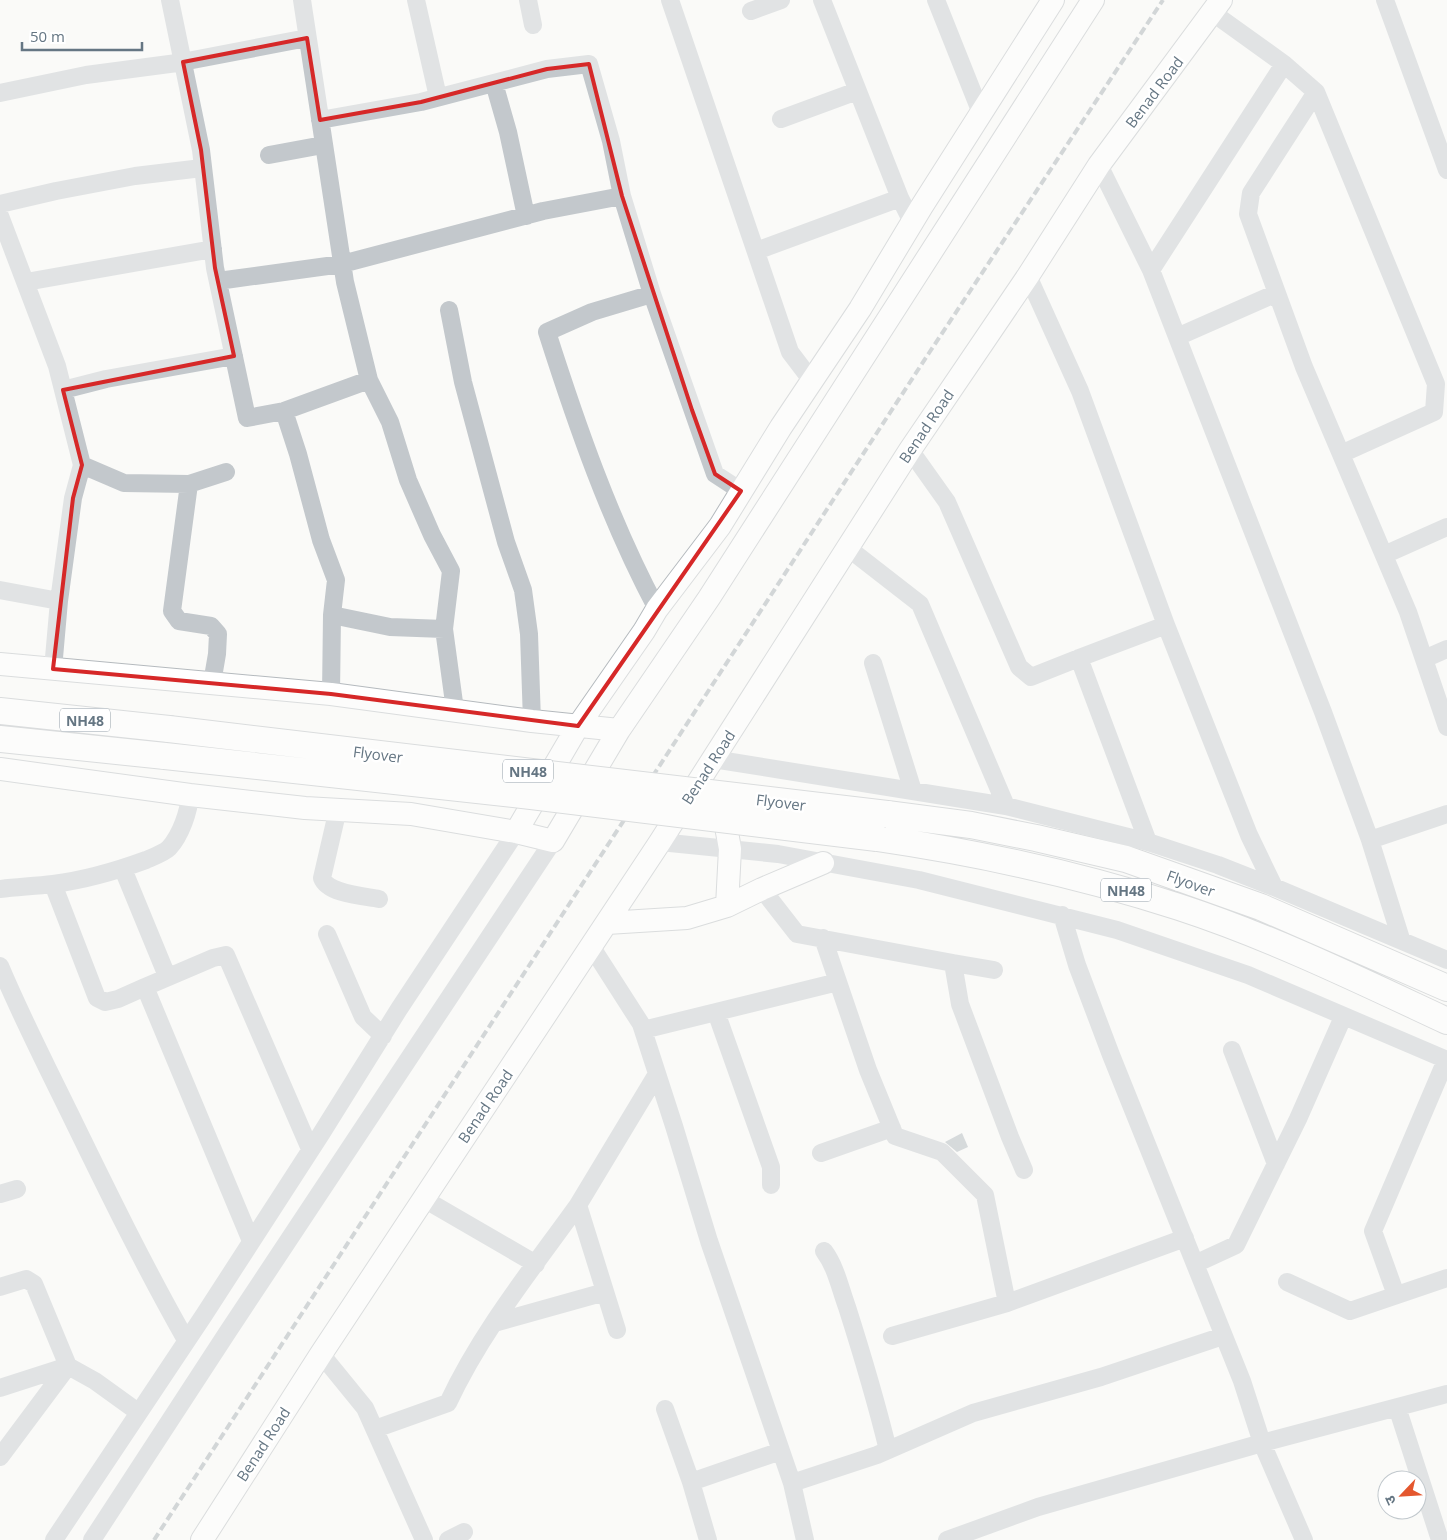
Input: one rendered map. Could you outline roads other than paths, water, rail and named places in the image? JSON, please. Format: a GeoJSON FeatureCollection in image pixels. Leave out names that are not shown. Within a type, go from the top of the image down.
{"type":"FeatureCollection","features":[{"type":"Feature","properties":{"kind":"highway","name":"Flyover"},"geometry":{"type":"LineString","coordinates":[[0,711],[169,729],[971,825],[1126,859],[1261,908],[1447,988]]}},
{"type":"Feature","properties":{"kind":"highway","name":"Flyover"},"geometry":{"type":"LineString","coordinates":[[0,739],[541,797],[941,848],[1008,861],[1114,887],[1164,902],[1246,932],[1363,982],[1447,1021]]}},
{"type":"Feature","properties":{"kind":"main road"},"geometry":{"type":"LineString","coordinates":[[516,832],[578,726],[644,631],[657,609],[720,526],[860,308],[912,222],[1053,0]]}},
{"type":"Feature","properties":{"kind":"main road"},"geometry":{"type":"LineString","coordinates":[[0,769],[190,795],[305,808],[411,814],[516,832],[553,841],[619,730],[710,598],[1093,0]]}},
{"type":"Feature","properties":{"kind":"main road","name":"Benad Road"},"geometry":{"type":"LineString","coordinates":[[202,1540],[321,1354],[660,842],[910,450],[1028,276],[1099,165],[1217,6]]}},
{"type":"Feature","properties":{"kind":"main road"},"geometry":{"type":"LineString","coordinates":[[0,664],[330,694],[532,721],[619,730]]}},
{"type":"Feature","properties":{"kind":"main road"},"geometry":{"type":"LineString","coordinates":[[713,759],[730,849],[726,906]]}},
{"type":"Feature","properties":{"kind":"main road"},"geometry":{"type":"LineString","coordinates":[[607,923],[688,918],[726,906],[762,888],[823,863]]}},
{"type":"Feature","properties":{"kind":"street"},"geometry":{"type":"LineString","coordinates":[[170,0],[201,150],[218,282],[246,418],[284,411],[369,380]]}},
{"type":"Feature","properties":{"kind":"street"},"geometry":{"type":"LineString","coordinates":[[302,0],[345,282],[369,380],[390,422],[408,480],[432,535],[451,571],[444,629],[455,710]]}},
{"type":"Feature","properties":{"kind":"street"},"geometry":{"type":"LineString","coordinates":[[416,0],[438,97]]}},
{"type":"Feature","properties":{"kind":"street"},"geometry":{"type":"LineString","coordinates":[[528,0],[533,25]]}},
{"type":"Feature","properties":{"kind":"street"},"geometry":{"type":"LineString","coordinates":[[670,0],[790,352],[812,381]]}},
{"type":"Feature","properties":{"kind":"street"},"geometry":{"type":"LineString","coordinates":[[751,11],[780,0]]}},
{"type":"Feature","properties":{"kind":"street"},"geometry":{"type":"LineString","coordinates":[[822,0],[900,198],[912,222]]}},
{"type":"Feature","properties":{"kind":"street"},"geometry":{"type":"LineString","coordinates":[[936,0],[981,112]]}},
{"type":"Feature","properties":{"kind":"street"},"geometry":{"type":"LineString","coordinates":[[1385,0],[1447,170]]}},
{"type":"Feature","properties":{"kind":"street"},"geometry":{"type":"LineString","coordinates":[[1217,6],[1316,92],[1436,384],[1434,412],[1341,454]]}},
{"type":"Feature","properties":{"kind":"street"},"geometry":{"type":"LineString","coordinates":[[0,93],[86,76],[183,62],[307,38]]}},
{"type":"Feature","properties":{"kind":"street"},"geometry":{"type":"LineString","coordinates":[[320,120],[438,97],[547,69],[589,64],[611,141],[622,196],[652,294],[715,474],[741,491]]}},
{"type":"Feature","properties":{"kind":"street"},"geometry":{"type":"LineString","coordinates":[[1151,270],[1284,64]]}},
{"type":"Feature","properties":{"kind":"street"},"geometry":{"type":"LineString","coordinates":[[494,82],[508,132],[526,216]]}},
{"type":"Feature","properties":{"kind":"street"},"geometry":{"type":"LineString","coordinates":[[780,119],[857,91]]}},
{"type":"Feature","properties":{"kind":"street"},"geometry":{"type":"LineString","coordinates":[[1316,92],[1251,193],[1248,214],[1304,367],[1408,612],[1447,727]]}},
{"type":"Feature","properties":{"kind":"street"},"geometry":{"type":"LineString","coordinates":[[269,155],[324,145]]}},
{"type":"Feature","properties":{"kind":"street"},"geometry":{"type":"LineString","coordinates":[[1099,165],[1151,270],[1177,336],[1370,840],[1401,939]]}},
{"type":"Feature","properties":{"kind":"street"},"geometry":{"type":"LineString","coordinates":[[0,204],[135,176],[202,168]]}},
{"type":"Feature","properties":{"kind":"street"},"geometry":{"type":"LineString","coordinates":[[218,282],[342,264],[526,216],[622,196]]}},
{"type":"Feature","properties":{"kind":"street"},"geometry":{"type":"LineString","coordinates":[[756,251],[900,198]]}},
{"type":"Feature","properties":{"kind":"street"},"geometry":{"type":"LineString","coordinates":[[0,216],[57,366],[82,465],[74,498],[59,601],[53,669]]}},
{"type":"Feature","properties":{"kind":"street"},"geometry":{"type":"LineString","coordinates":[[26,282],[213,249]]}},
{"type":"Feature","properties":{"kind":"street"},"geometry":{"type":"LineString","coordinates":[[1028,276],[1080,391],[1166,625],[1249,835],[1274,886]]}},
{"type":"Feature","properties":{"kind":"street"},"geometry":{"type":"LineString","coordinates":[[1177,336],[1277,293]]}},
{"type":"Feature","properties":{"kind":"street"},"geometry":{"type":"LineString","coordinates":[[652,294],[592,312],[547,332],[570,402],[604,492],[641,579],[657,609]]}},
{"type":"Feature","properties":{"kind":"street"},"geometry":{"type":"LineString","coordinates":[[449,310],[463,382],[506,542],[522,590],[529,634],[532,721]]}},
{"type":"Feature","properties":{"kind":"street"},"geometry":{"type":"LineString","coordinates":[[63,390],[106,379],[234,356]]}},
{"type":"Feature","properties":{"kind":"street"},"geometry":{"type":"LineString","coordinates":[[284,411],[298,454],[321,540],[336,580],[332,615],[330,694]]}},
{"type":"Feature","properties":{"kind":"street"},"geometry":{"type":"LineString","coordinates":[[910,450],[947,502],[1019,667],[1031,677],[1166,625]]}},
{"type":"Feature","properties":{"kind":"street"},"geometry":{"type":"LineString","coordinates":[[82,465],[124,483],[189,484],[226,472]]}},
{"type":"Feature","properties":{"kind":"street"},"geometry":{"type":"LineString","coordinates":[[189,484],[172,611],[180,621],[211,626],[218,634],[212,683]]}},
{"type":"Feature","properties":{"kind":"street"},"geometry":{"type":"LineString","coordinates":[[1384,555],[1447,527]]}},
{"type":"Feature","properties":{"kind":"street"},"geometry":{"type":"LineString","coordinates":[[848,548],[920,604],[1006,806]]}},
{"type":"Feature","properties":{"kind":"street"},"geometry":{"type":"LineString","coordinates":[[0,590],[59,601]]}},
{"type":"Feature","properties":{"kind":"street"},"geometry":{"type":"LineString","coordinates":[[332,615],[390,627],[444,629]]}},
{"type":"Feature","properties":{"kind":"street"},"geometry":{"type":"LineString","coordinates":[[1424,659],[1447,649]]}},
{"type":"Feature","properties":{"kind":"street"},"geometry":{"type":"LineString","coordinates":[[1079,658],[1148,842]]}},
{"type":"Feature","properties":{"kind":"street"},"geometry":{"type":"LineString","coordinates":[[873,663],[913,791]]}},
{"type":"Feature","properties":{"kind":"street"},"geometry":{"type":"LineString","coordinates":[[713,759],[1006,806],[1148,842],[1274,886],[1447,960]]}},
{"type":"Feature","properties":{"kind":"street"},"geometry":{"type":"LineString","coordinates":[[0,889],[53,884],[123,868],[169,849],[178,834],[189,804],[190,795]]}},
{"type":"Feature","properties":{"kind":"street"},"geometry":{"type":"LineString","coordinates":[[338,810],[322,878],[324,884],[331,889],[379,899]]}},
{"type":"Feature","properties":{"kind":"street"},"geometry":{"type":"LineString","coordinates":[[1370,840],[1447,814]]}},
{"type":"Feature","properties":{"kind":"street"},"geometry":{"type":"LineString","coordinates":[[54,1540],[251,1241],[516,832]]}},
{"type":"Feature","properties":{"kind":"street"},"geometry":{"type":"LineString","coordinates":[[92,1540],[553,841]]}},
{"type":"Feature","properties":{"kind":"street"},"geometry":{"type":"LineString","coordinates":[[660,842],[778,854],[919,880],[1062,914],[1117,930],[1248,975],[1447,1060],[1373,1231],[1396,1295]]}},
{"type":"Feature","properties":{"kind":"street"},"geometry":{"type":"LineString","coordinates":[[123,868],[167,976]]}},
{"type":"Feature","properties":{"kind":"street"},"geometry":{"type":"LineString","coordinates":[[53,884],[97,998],[105,1002],[213,958],[226,955],[310,1149]]}},
{"type":"Feature","properties":{"kind":"street"},"geometry":{"type":"LineString","coordinates":[[762,888],[797,934],[994,970]]}},
{"type":"Feature","properties":{"kind":"street"},"geometry":{"type":"LineString","coordinates":[[1062,914],[1077,965],[1094,1010],[1242,1381],[1262,1443],[1304,1540]]}},
{"type":"Feature","properties":{"kind":"street"},"geometry":{"type":"LineString","coordinates":[[327,934],[363,1017],[383,1036]]}},
{"type":"Feature","properties":{"kind":"street"},"geometry":{"type":"LineString","coordinates":[[823,938],[868,1070],[895,1136],[942,1152],[986,1195],[1007,1303]]}},
{"type":"Feature","properties":{"kind":"street"},"geometry":{"type":"LineString","coordinates":[[591,946],[641,1024],[709,1241],[782,1451],[792,1483],[805,1540]]}},
{"type":"Feature","properties":{"kind":"street"},"geometry":{"type":"LineString","coordinates":[[953,963],[960,1004],[1024,1170]]}},
{"type":"Feature","properties":{"kind":"street"},"geometry":{"type":"LineString","coordinates":[[0,966],[20,1013],[104,1186],[149,1274],[186,1340]]}},
{"type":"Feature","properties":{"kind":"street"},"geometry":{"type":"LineString","coordinates":[[643,1030],[838,982]]}},
{"type":"Feature","properties":{"kind":"street"},"geometry":{"type":"LineString","coordinates":[[145,987],[251,1241]]}},
{"type":"Feature","properties":{"kind":"street"},"geometry":{"type":"LineString","coordinates":[[716,1012],[771,1167],[771,1185]]}},
{"type":"Feature","properties":{"kind":"street"},"geometry":{"type":"LineString","coordinates":[[1195,1264],[1236,1245],[1298,1119],[1343,1016]]}},
{"type":"Feature","properties":{"kind":"street"},"geometry":{"type":"LineString","coordinates":[[1232,1050],[1276,1164]]}},
{"type":"Feature","properties":{"kind":"street"},"geometry":{"type":"LineString","coordinates":[[374,1429],[448,1403],[461,1376],[494,1323],[578,1205],[657,1074]]}},
{"type":"Feature","properties":{"kind":"street"},"geometry":{"type":"LineString","coordinates":[[821,1153],[892,1128]]}},
{"type":"Feature","properties":{"kind":"street"},"geometry":{"type":"LineString","coordinates":[[0,1194],[17,1189]]}},
{"type":"Feature","properties":{"kind":"street"},"geometry":{"type":"LineString","coordinates":[[424,1199],[536,1264]]}},
{"type":"Feature","properties":{"kind":"street"},"geometry":{"type":"LineString","coordinates":[[578,1205],[617,1330]]}},
{"type":"Feature","properties":{"kind":"street"},"geometry":{"type":"LineString","coordinates":[[892,1336],[1007,1303],[1185,1238]]}},
{"type":"Feature","properties":{"kind":"street"},"geometry":{"type":"LineString","coordinates":[[824,1250],[831,1260],[872,1386],[888,1450]]}},
{"type":"Feature","properties":{"kind":"street"},"geometry":{"type":"LineString","coordinates":[[1288,1282],[1350,1311],[1447,1278]]}},
{"type":"Feature","properties":{"kind":"street"},"geometry":{"type":"LineString","coordinates":[[0,1287],[26,1279],[34,1284],[68,1366],[95,1381],[138,1412]]}},
{"type":"Feature","properties":{"kind":"street"},"geometry":{"type":"LineString","coordinates":[[494,1323],[605,1292]]}},
{"type":"Feature","properties":{"kind":"street"},"geometry":{"type":"LineString","coordinates":[[792,1483],[877,1455],[973,1412],[1101,1377],[1223,1336]]}},
{"type":"Feature","properties":{"kind":"street"},"geometry":{"type":"LineString","coordinates":[[321,1354],[365,1408],[424,1540]]}},
{"type":"Feature","properties":{"kind":"street"},"geometry":{"type":"LineString","coordinates":[[0,1388],[68,1366]]}},
{"type":"Feature","properties":{"kind":"street"},"geometry":{"type":"LineString","coordinates":[[0,1457],[12,1438],[68,1366]]}},
{"type":"Feature","properties":{"kind":"street"},"geometry":{"type":"LineString","coordinates":[[947,1540],[1038,1507],[1262,1443],[1447,1394]]}},
{"type":"Feature","properties":{"kind":"street"},"geometry":{"type":"LineString","coordinates":[[1397,1407],[1440,1540]]}},
{"type":"Feature","properties":{"kind":"street"},"geometry":{"type":"LineString","coordinates":[[665,1409],[691,1482],[704,1539]]}},
{"type":"Feature","properties":{"kind":"street"},"geometry":{"type":"LineString","coordinates":[[691,1482],[782,1451]]}},
{"type":"Feature","properties":{"kind":"street"},"geometry":{"type":"LineString","coordinates":[[448,1540],[464,1532]]}},
{"type":"Feature","properties":{"kind":"railway"},"geometry":{"type":"LineString","coordinates":[[154,1540],[929,353],[1163,0]]}}]}
